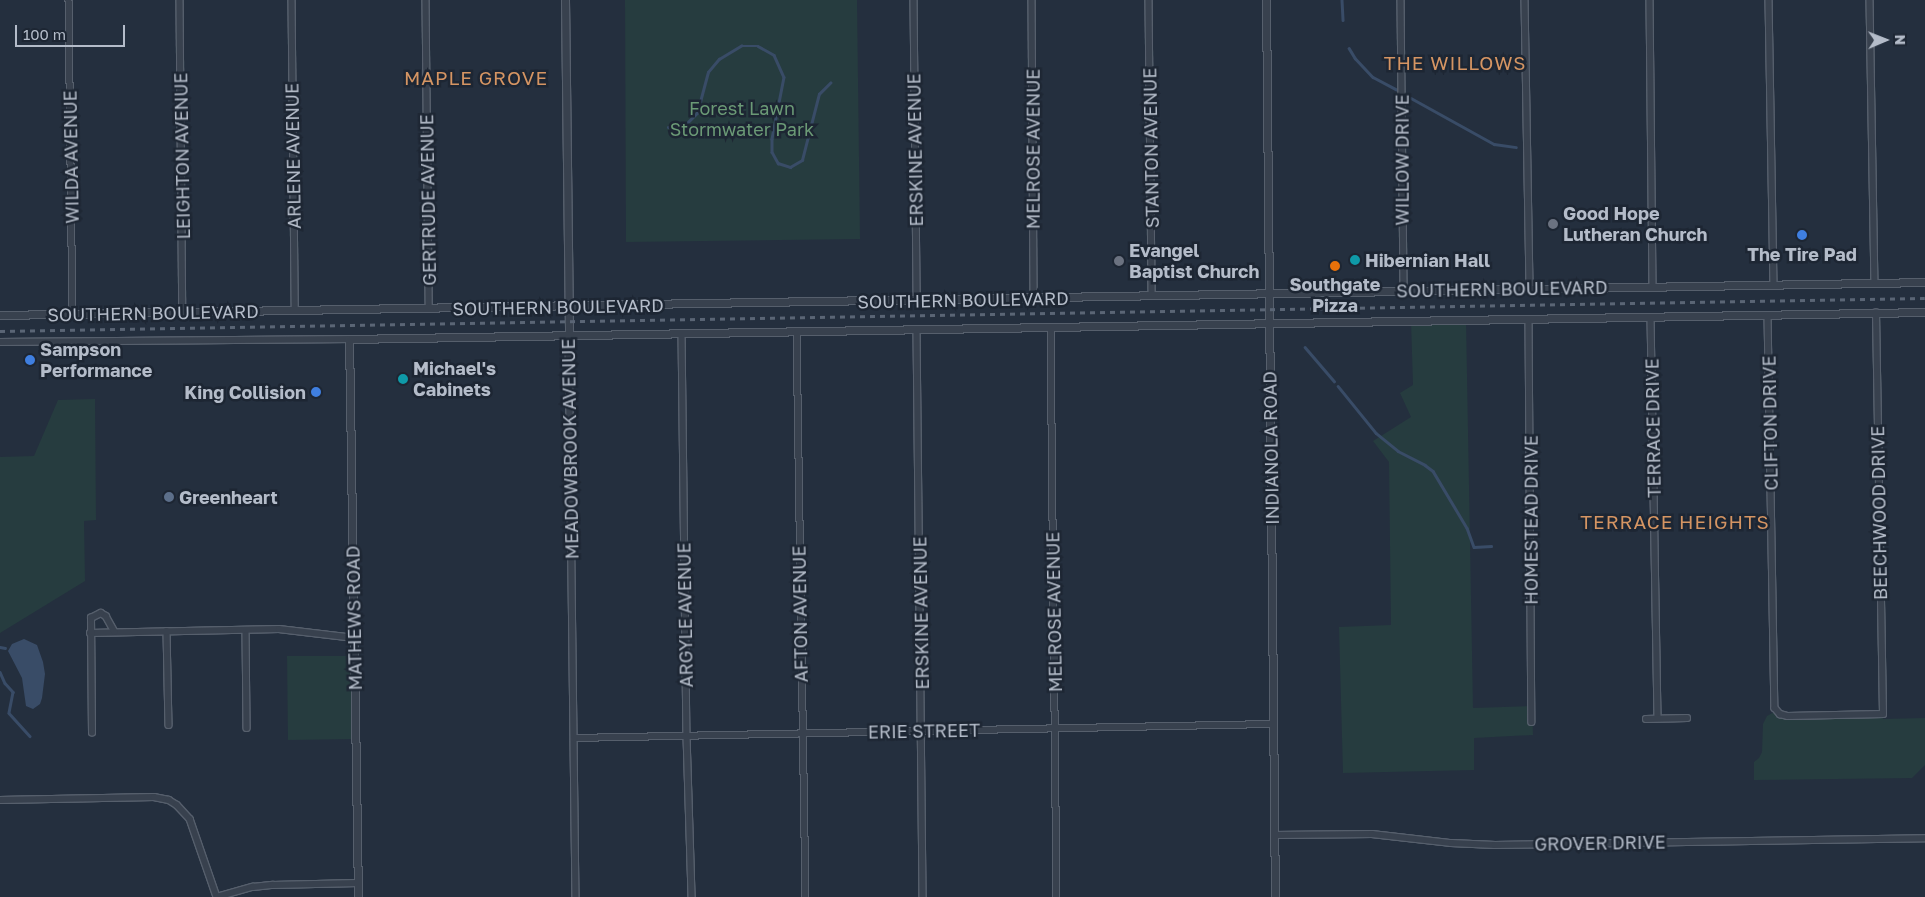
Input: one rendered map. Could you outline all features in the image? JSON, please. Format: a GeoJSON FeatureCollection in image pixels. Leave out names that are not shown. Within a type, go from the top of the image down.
{"type":"FeatureCollection","features":[{"type":"Feature","properties":{"kind":"street","name":"WILDA AVENUE"},"geometry":{"type":"LineString","coordinates":[[69,0],[73,314]]}},
{"type":"Feature","properties":{"kind":"street","name":"LEIGHTON AVENUE"},"geometry":{"type":"LineString","coordinates":[[180,0],[183,313]]}},
{"type":"Feature","properties":{"kind":"street","name":"ARLENE AVENUE"},"geometry":{"type":"LineString","coordinates":[[292,0],[295,311]]}},
{"type":"Feature","properties":{"kind":"street","name":"GERTRUDE AVENUE"},"geometry":{"type":"LineString","coordinates":[[426,0],[429,309]]}},
{"type":"Feature","properties":{"kind":"street","name":"MEADOWBROOK AVENUE"},"geometry":{"type":"LineString","coordinates":[[565,0],[576,897]]}},
{"type":"Feature","properties":{"kind":"street","name":"ERSKINE AVENUE"},"geometry":{"type":"LineString","coordinates":[[914,0],[917,301]]}},
{"type":"Feature","properties":{"kind":"street","name":"MELROSE AVENUE"},"geometry":{"type":"LineString","coordinates":[[1032,0],[1034,299]]}},
{"type":"Feature","properties":{"kind":"street","name":"STANTON AVENUE"},"geometry":{"type":"LineString","coordinates":[[1149,0],[1152,296]]}},
{"type":"Feature","properties":{"kind":"street","name":"INDIANOLA ROAD"},"geometry":{"type":"LineString","coordinates":[[1266,0],[1275,897]]}},
{"type":"Feature","properties":{"kind":"street","name":"WILLOW DRIVE"},"geometry":{"type":"LineString","coordinates":[[1401,0],[1404,291]]}},
{"type":"Feature","properties":{"kind":"street"},"geometry":{"type":"LineString","coordinates":[[1525,0],[1530,289]]}},
{"type":"Feature","properties":{"kind":"street"},"geometry":{"type":"LineString","coordinates":[[1650,0],[1653,287]]}},
{"type":"Feature","properties":{"kind":"street"},"geometry":{"type":"LineString","coordinates":[[1769,0],[1774,285]]}},
{"type":"Feature","properties":{"kind":"street"},"geometry":{"type":"LineString","coordinates":[[1870,0],[1875,283]]}},
{"type":"Feature","properties":{"kind":"street","name":"SOUTHERN BOULEVARD"},"geometry":{"type":"LineString","coordinates":[[0,316],[1925,282]]}},
{"type":"Feature","properties":{"kind":"street","name":"SOUTHERN BOULEVARD"},"geometry":{"type":"LineString","coordinates":[[0,342],[349,339],[1925,312]]}},
{"type":"Feature","properties":{"kind":"street","name":"BEECHWOOD DRIVE"},"geometry":{"type":"LineString","coordinates":[[1776,711],[1788,716],[1883,714],[1876,313]]}},
{"type":"Feature","properties":{"kind":"street","name":"CLIFTON DRIVE"},"geometry":{"type":"LineString","coordinates":[[1768,315],[1776,711]]}},
{"type":"Feature","properties":{"kind":"street","name":"TERRACE DRIVE"},"geometry":{"type":"LineString","coordinates":[[1651,317],[1658,718]]}},
{"type":"Feature","properties":{"kind":"street","name":"HOMESTEAD DRIVE"},"geometry":{"type":"LineString","coordinates":[[1529,319],[1532,722]]}},
{"type":"Feature","properties":{"kind":"street","name":"MELROSE AVENUE"},"geometry":{"type":"LineString","coordinates":[[1051,328],[1057,897]]}},
{"type":"Feature","properties":{"kind":"street","name":"ERSKINE AVENUE"},"geometry":{"type":"LineString","coordinates":[[918,330],[924,897]]}},
{"type":"Feature","properties":{"kind":"street","name":"AFTON AVENUE"},"geometry":{"type":"LineString","coordinates":[[797,332],[806,897]]}},
{"type":"Feature","properties":{"kind":"street","name":"ARGYLE AVENUE"},"geometry":{"type":"LineString","coordinates":[[682,333],[687,736],[692,897]]}},
{"type":"Feature","properties":{"kind":"street","name":"MATHEWS ROAD"},"geometry":{"type":"LineString","coordinates":[[349,339],[358,897]]}},
{"type":"Feature","properties":{"kind":"street"},"geometry":{"type":"LineString","coordinates":[[92,733],[91,618],[101,613],[106,616],[115,632]]}},
{"type":"Feature","properties":{"kind":"street"},"geometry":{"type":"LineString","coordinates":[[246,630],[247,728]]}},
{"type":"Feature","properties":{"kind":"street"},"geometry":{"type":"LineString","coordinates":[[90,633],[279,630],[354,638]]}},
{"type":"Feature","properties":{"kind":"street"},"geometry":{"type":"LineString","coordinates":[[167,631],[169,725]]}},
{"type":"Feature","properties":{"kind":"street"},"geometry":{"type":"LineString","coordinates":[[1646,719],[1687,718]]}},
{"type":"Feature","properties":{"kind":"street","name":"ERIE STREET"},"geometry":{"type":"LineString","coordinates":[[574,738],[1274,724]]}},
{"type":"Feature","properties":{"kind":"street"},"geometry":{"type":"LineString","coordinates":[[0,800],[154,798],[169,800],[177,805],[190,819],[217,897],[266,886],[358,883]]}},
{"type":"Feature","properties":{"kind":"street","name":"GROVER DRIVE"},"geometry":{"type":"LineString","coordinates":[[1275,835],[1372,834],[1451,843],[1495,845],[1925,838]]}},
{"type":"Feature","properties":{"kind":"green space","name":"Forest Lawn Stormwater Park"},"geometry":{"type":"Polygon","coordinates":[[[625,0],[857,0],[860,239],[626,242],[625,0]]]}},
{"type":"Feature","properties":{"kind":"green space"},"geometry":{"type":"Polygon","coordinates":[[[1466,320],[1473,708],[1532,706],[1533,735],[1474,738],[1474,770],[1343,773],[1339,627],[1391,625],[1389,462],[1373,441],[1411,417],[1400,393],[1413,385],[1411,321],[1466,320]]]}},
{"type":"Feature","properties":{"kind":"green space"},"geometry":{"type":"Polygon","coordinates":[[[95,399],[96,520],[84,521],[85,581],[0,633],[0,457],[34,456],[58,400],[95,399]]]}},
{"type":"Feature","properties":{"kind":"green space"},"geometry":{"type":"Polygon","coordinates":[[[287,656],[354,656],[356,739],[288,740],[287,656]]]}},
{"type":"Feature","properties":{"kind":"green space"},"geometry":{"type":"Polygon","coordinates":[[[1776,711],[1780,714],[1883,714],[1883,719],[1925,718],[1925,765],[1912,778],[1754,780],[1754,762],[1762,752],[1763,724],[1767,716],[1776,711]]]}},
{"type":"Feature","properties":{"kind":"water"},"geometry":{"type":"Polygon","coordinates":[[[24,639],[37,645],[45,674],[40,704],[33,709],[26,706],[22,678],[8,651],[12,644],[24,639]]]}},
{"type":"Feature","properties":{"kind":"waterway"},"geometry":{"type":"LineString","coordinates":[[1342,0],[1343,20]]}},
{"type":"Feature","properties":{"kind":"waterway"},"geometry":{"type":"LineString","coordinates":[[668,127],[686,124],[697,113],[708,72],[719,59],[741,46],[758,46],[774,55],[784,77],[772,139],[772,152],[778,163],[790,167],[802,160],[819,94],[830,83]]}},
{"type":"Feature","properties":{"kind":"waterway"},"geometry":{"type":"LineString","coordinates":[[1349,48],[1355,58],[1373,77],[1396,89]]}},
{"type":"Feature","properties":{"kind":"waterway"},"geometry":{"type":"LineString","coordinates":[[1411,98],[1494,144],[1516,147]]}},
{"type":"Feature","properties":{"kind":"waterway"},"geometry":{"type":"LineString","coordinates":[[1305,347],[1334,381]]}},
{"type":"Feature","properties":{"kind":"waterway"},"geometry":{"type":"LineString","coordinates":[[1338,386],[1376,433],[1398,451],[1433,471],[1467,528],[1474,547],[1491,546]]}},
{"type":"Feature","properties":{"kind":"waterway"},"geometry":{"type":"LineString","coordinates":[[0,647],[5,648]]}},
{"type":"Feature","properties":{"kind":"waterway"},"geometry":{"type":"LineString","coordinates":[[0,672],[5,683],[13,692],[9,713],[30,736]]}},
{"type":"Feature","properties":{"kind":"railway"},"geometry":{"type":"LineString","coordinates":[[0,331],[1925,298]]}},
{"type":"Feature","properties":{"kind":"place","name":"Good Hope Lutheran Church"},"geometry":{"type":"Point","coordinates":[1553,224]}},
{"type":"Feature","properties":{"kind":"place","name":"The Tire Pad"},"geometry":{"type":"Point","coordinates":[1802,235]}},
{"type":"Feature","properties":{"kind":"place","name":"Hibernian Hall"},"geometry":{"type":"Point","coordinates":[1355,260]}},
{"type":"Feature","properties":{"kind":"place","name":"Evangel Baptist Church"},"geometry":{"type":"Point","coordinates":[1119,261]}},
{"type":"Feature","properties":{"kind":"place","name":"Southgate Pizza"},"geometry":{"type":"Point","coordinates":[1335,266]}},
{"type":"Feature","properties":{"kind":"place","name":"Sampson Performance"},"geometry":{"type":"Point","coordinates":[30,360]}},
{"type":"Feature","properties":{"kind":"place","name":"Michael's Cabinets"},"geometry":{"type":"Point","coordinates":[403,379]}},
{"type":"Feature","properties":{"kind":"place","name":"King Collision"},"geometry":{"type":"Point","coordinates":[316,392]}},
{"type":"Feature","properties":{"kind":"place","name":"Greenheart"},"geometry":{"type":"Point","coordinates":[169,497]}},
{"type":"Feature","properties":{"kind":"district","name":"THE WILLOWS"},"geometry":{"type":"Point","coordinates":[1455,63]}},
{"type":"Feature","properties":{"kind":"district","name":"MAPLE GROVE"},"geometry":{"type":"Point","coordinates":[476,78]}},
{"type":"Feature","properties":{"kind":"district","name":"TERRACE HEIGHTS"},"geometry":{"type":"Point","coordinates":[1675,522]}}]}
